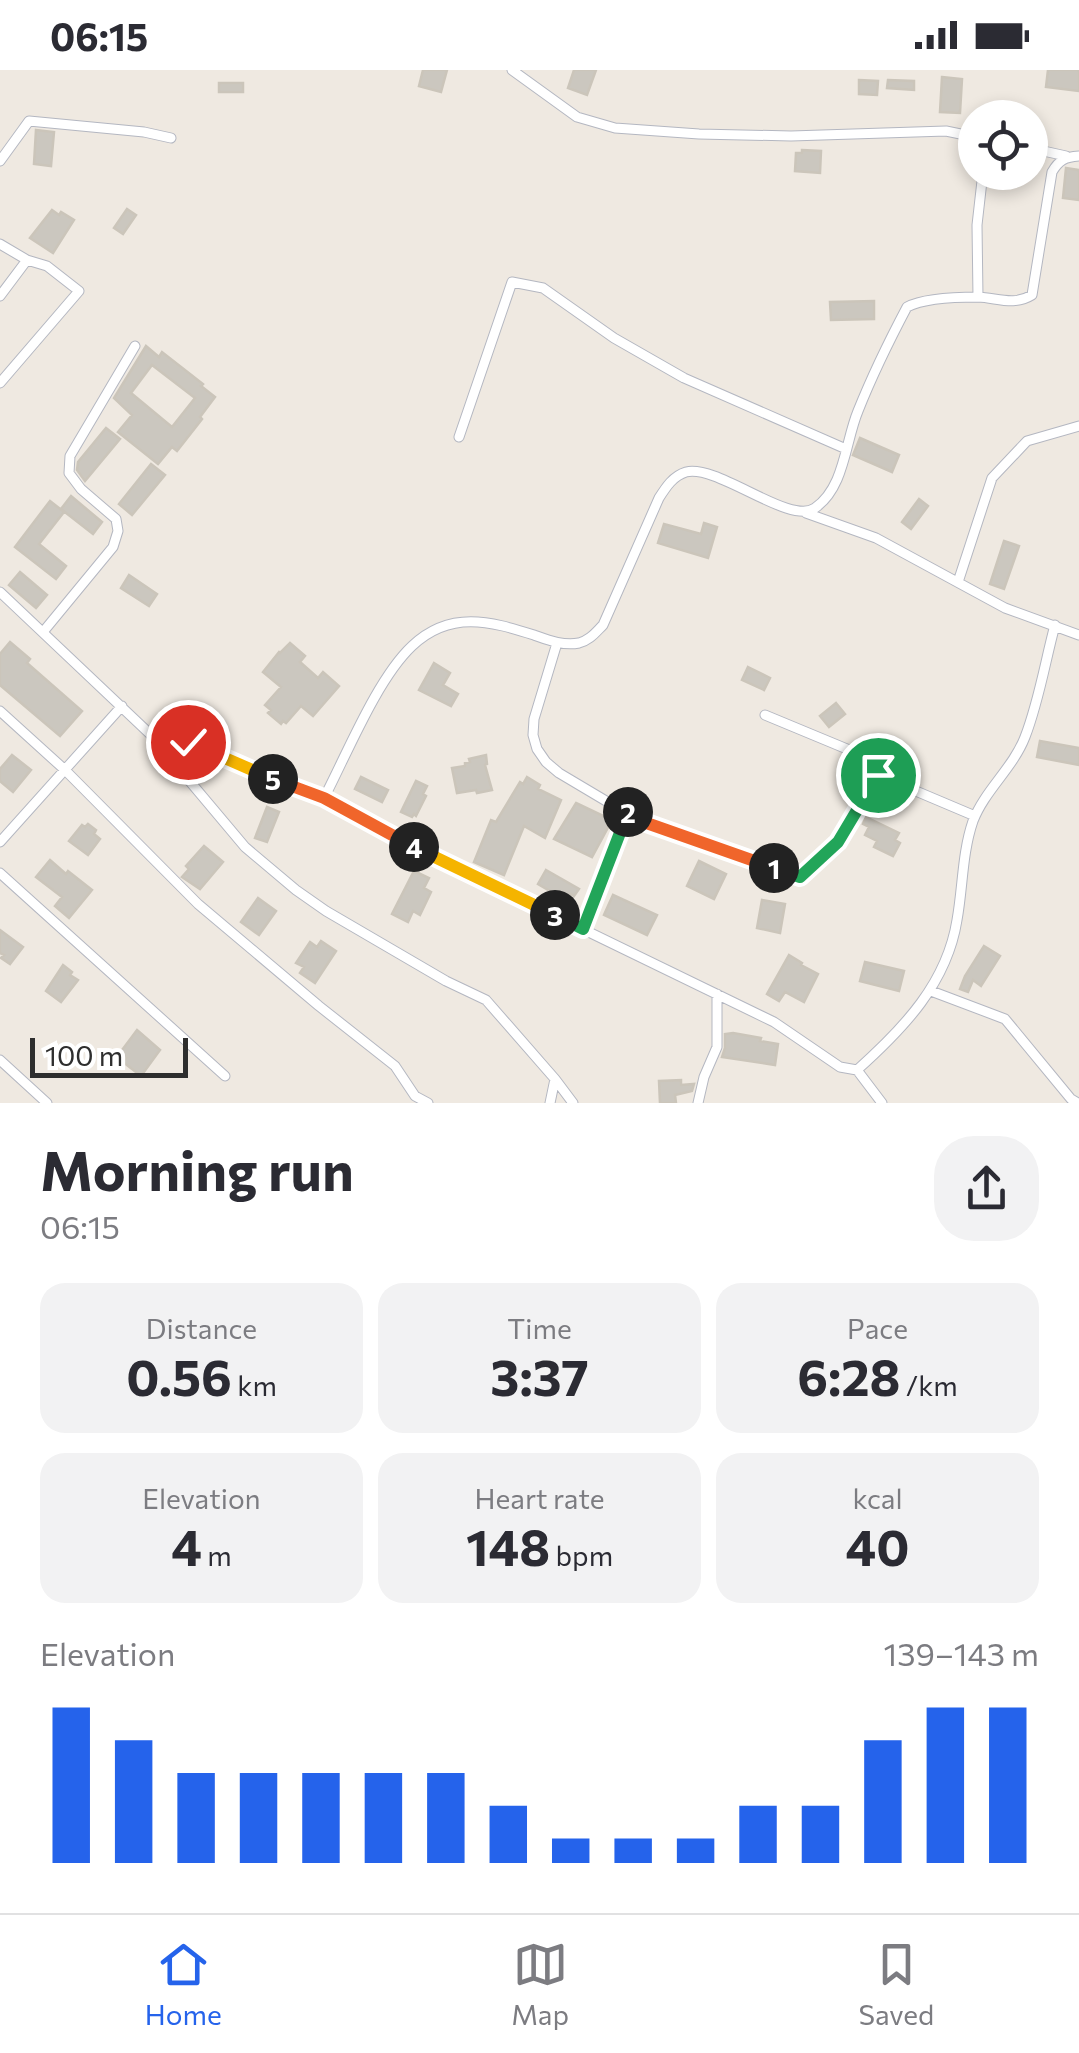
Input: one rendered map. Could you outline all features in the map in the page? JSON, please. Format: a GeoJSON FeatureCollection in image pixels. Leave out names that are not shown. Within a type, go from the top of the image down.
{"type":"FeatureCollection","features":[{"type":"Feature","properties":{"kind":"street"},"geometry":{"type":"LineString","coordinates":[[512,70],[577,117],[615,128],[792,136],[958,133]]}},
{"type":"Feature","properties":{"kind":"street"},"geometry":{"type":"LineString","coordinates":[[0,161],[29,121],[171,138]]}},
{"type":"Feature","properties":{"kind":"street"},"geometry":{"type":"LineString","coordinates":[[1048,151],[1074,156]]}},
{"type":"Feature","properties":{"kind":"street"},"geometry":{"type":"LineString","coordinates":[[804,512],[824,500],[841,471],[858,409],[907,307],[920,302],[978,297],[1016,302],[1032,295],[1052,172],[1058,162],[1074,156]]}},
{"type":"Feature","properties":{"kind":"street"},"geometry":{"type":"LineString","coordinates":[[978,297],[981,190]]}},
{"type":"Feature","properties":{"kind":"street"},"geometry":{"type":"LineString","coordinates":[[0,244],[27,260],[47,266],[78,291],[0,383]]}},
{"type":"Feature","properties":{"kind":"street"},"geometry":{"type":"LineString","coordinates":[[0,296],[27,260]]}},
{"type":"Feature","properties":{"kind":"street"},"geometry":{"type":"LineString","coordinates":[[459,437],[512,282],[543,288],[614,338],[684,378],[846,448]]}},
{"type":"Feature","properties":{"kind":"street"},"geometry":{"type":"LineString","coordinates":[[43,632],[112,547],[118,531],[116,519],[81,490],[69,473],[70,456],[135,346]]}},
{"type":"Feature","properties":{"kind":"street"},"geometry":{"type":"LineString","coordinates":[[958,582],[992,478],[1028,441],[1079,426]]}},
{"type":"Feature","properties":{"kind":"street"},"geometry":{"type":"LineString","coordinates":[[324,798],[395,665],[435,629],[480,621],[556,643],[576,644],[592,638],[603,625],[658,498],[682,473],[702,472],[876,538],[1005,608],[1079,635]]}},
{"type":"Feature","properties":{"kind":"street"},"geometry":{"type":"LineString","coordinates":[[0,592],[150,734],[245,848],[326,911],[486,1000],[573,1103]]}},
{"type":"Feature","properties":{"kind":"street"},"geometry":{"type":"LineString","coordinates":[[857,1070],[931,992],[945,964],[957,925],[967,841],[975,816],[1025,738],[1055,625]]}},
{"type":"Feature","properties":{"kind":"street"},"geometry":{"type":"LineString","coordinates":[[556,643],[534,719],[537,749],[559,773],[638,820],[800,877],[838,842],[878,775]]}},
{"type":"Feature","properties":{"kind":"street"},"geometry":{"type":"LineString","coordinates":[[0,842],[122,706]]}},
{"type":"Feature","properties":{"kind":"street"},"geometry":{"type":"LineString","coordinates":[[0,711],[65,770],[198,904],[395,1066],[416,1096],[428,1103]]}},
{"type":"Feature","properties":{"kind":"street"},"geometry":{"type":"LineString","coordinates":[[765,715],[859,754],[878,775],[975,816]]}},
{"type":"Feature","properties":{"kind":"street"},"geometry":{"type":"LineString","coordinates":[[150,734],[188,742],[324,798],[428,854],[774,1022],[840,1067],[857,1070],[882,1103]]}},
{"type":"Feature","properties":{"kind":"street"},"geometry":{"type":"LineString","coordinates":[[583,929],[627,812]]}},
{"type":"Feature","properties":{"kind":"street"},"geometry":{"type":"LineString","coordinates":[[0,873],[225,1076]]}},
{"type":"Feature","properties":{"kind":"street"},"geometry":{"type":"LineString","coordinates":[[931,992],[1005,1019],[1071,1100],[1078,1103]]}},
{"type":"Feature","properties":{"kind":"street"},"geometry":{"type":"LineString","coordinates":[[698,1103],[716,1047],[718,994]]}},
{"type":"Feature","properties":{"kind":"street"},"geometry":{"type":"LineString","coordinates":[[0,1060],[47,1103]]}},
{"type":"Feature","properties":{"kind":"street"},"geometry":{"type":"LineString","coordinates":[[550,1103],[555,1078]]}},
{"type":"Feature","properties":{"kind":"building"},"geometry":{"type":"Polygon","coordinates":[[[423,70],[447,70],[441,92],[419,86],[423,70]]]}},
{"type":"Feature","properties":{"kind":"building"},"geometry":{"type":"Polygon","coordinates":[[[574,70],[596,70],[587,95],[568,88],[574,70]]]}},
{"type":"Feature","properties":{"kind":"building"},"geometry":{"type":"Polygon","coordinates":[[[1048,70],[1079,70],[1079,91],[1046,87],[1048,70]]]}},
{"type":"Feature","properties":{"kind":"building"},"geometry":{"type":"Polygon","coordinates":[[[942,77],[962,79],[958,113],[940,112],[942,77]]]}},
{"type":"Feature","properties":{"kind":"building"},"geometry":{"type":"Polygon","coordinates":[[[859,80],[878,81],[877,95],[859,94],[859,80]]]}},
{"type":"Feature","properties":{"kind":"building"},"geometry":{"type":"Polygon","coordinates":[[[888,80],[914,81],[914,90],[887,88],[888,80]]]}},
{"type":"Feature","properties":{"kind":"building"},"geometry":{"type":"Polygon","coordinates":[[[219,83],[243,83],[243,92],[219,92],[219,83]]]}},
{"type":"Feature","properties":{"kind":"building"},"geometry":{"type":"Polygon","coordinates":[[[36,130],[54,132],[51,166],[34,164],[36,130]]]}},
{"type":"Feature","properties":{"kind":"building"},"geometry":{"type":"Polygon","coordinates":[[[821,151],[820,173],[795,171],[796,153],[821,151]]]}},
{"type":"Feature","properties":{"kind":"building"},"geometry":{"type":"Polygon","coordinates":[[[1066,168],[1079,170],[1079,200],[1063,198],[1066,168]]]}},
{"type":"Feature","properties":{"kind":"building"},"geometry":{"type":"Polygon","coordinates":[[[127,209],[136,215],[123,234],[114,228],[127,209]]]}},
{"type":"Feature","properties":{"kind":"building"},"geometry":{"type":"Polygon","coordinates":[[[52,210],[74,220],[53,253],[30,238],[52,210]]]}},
{"type":"Feature","properties":{"kind":"building"},"geometry":{"type":"Polygon","coordinates":[[[874,301],[874,319],[831,320],[830,302],[874,301]]]}},
{"type":"Feature","properties":{"kind":"building"},"geometry":{"type":"Polygon","coordinates":[[[146,346],[159,357],[162,352],[215,397],[177,451],[172,447],[158,464],[118,432],[132,415],[114,398],[146,346]],[[152,365],[131,393],[172,427],[195,398],[152,365]]]}},
{"type":"Feature","properties":{"kind":"building"},"geometry":{"type":"Polygon","coordinates":[[[106,428],[120,439],[85,481],[77,470],[78,462],[106,428]]]}},
{"type":"Feature","properties":{"kind":"building"},"geometry":{"type":"Polygon","coordinates":[[[860,438],[899,455],[892,472],[853,455],[860,438]]]}},
{"type":"Feature","properties":{"kind":"building"},"geometry":{"type":"Polygon","coordinates":[[[151,464],[165,475],[132,515],[119,504],[151,464]]]}},
{"type":"Feature","properties":{"kind":"building"},"geometry":{"type":"Polygon","coordinates":[[[71,496],[102,522],[93,534],[61,509],[71,496]]]}},
{"type":"Feature","properties":{"kind":"building"},"geometry":{"type":"Polygon","coordinates":[[[919,499],[928,506],[911,529],[902,522],[919,499]]]}},
{"type":"Feature","properties":{"kind":"building"},"geometry":{"type":"Polygon","coordinates":[[[50,501],[64,512],[39,544],[66,566],[56,579],[15,547],[50,501]]]}},
{"type":"Feature","properties":{"kind":"building"},"geometry":{"type":"Polygon","coordinates":[[[704,523],[717,527],[708,558],[658,543],[664,524],[701,534],[704,523]]]}},
{"type":"Feature","properties":{"kind":"building"},"geometry":{"type":"Polygon","coordinates":[[[1004,541],[1019,546],[1004,589],[990,584],[1004,541]]]}},
{"type":"Feature","properties":{"kind":"building"},"geometry":{"type":"Polygon","coordinates":[[[20,572],[47,595],[36,608],[9,585],[20,572]]]}},
{"type":"Feature","properties":{"kind":"building"},"geometry":{"type":"Polygon","coordinates":[[[129,575],[157,594],[149,606],[121,588],[129,575]]]}},
{"type":"Feature","properties":{"kind":"building"},"geometry":{"type":"Polygon","coordinates":[[[10,642],[30,659],[27,663],[82,711],[60,736],[0,685],[0,654],[10,642]]]}},
{"type":"Feature","properties":{"kind":"building"},"geometry":{"type":"Polygon","coordinates":[[[290,643],[305,656],[300,662],[318,678],[323,672],[339,686],[313,716],[301,706],[281,724],[265,705],[281,687],[263,672],[290,643]]]}},
{"type":"Feature","properties":{"kind":"building"},"geometry":{"type":"Polygon","coordinates":[[[434,663],[450,673],[443,685],[458,694],[451,706],[419,690],[434,663]]]}},
{"type":"Feature","properties":{"kind":"building"},"geometry":{"type":"Polygon","coordinates":[[[748,667],[770,678],[764,690],[742,680],[748,667]]]}},
{"type":"Feature","properties":{"kind":"building"},"geometry":{"type":"Polygon","coordinates":[[[836,703],[845,714],[829,727],[820,716],[836,703]]]}},
{"type":"Feature","properties":{"kind":"building"},"geometry":{"type":"Polygon","coordinates":[[[1040,741],[1079,748],[1079,765],[1037,757],[1040,741]]]}},
{"type":"Feature","properties":{"kind":"building"},"geometry":{"type":"Polygon","coordinates":[[[12,755],[31,770],[13,792],[0,781],[0,769],[12,755]]]}},
{"type":"Feature","properties":{"kind":"building"},"geometry":{"type":"Polygon","coordinates":[[[486,755],[492,790],[457,793],[452,768],[486,755]]]}},
{"type":"Feature","properties":{"kind":"building"},"geometry":{"type":"Polygon","coordinates":[[[361,777],[388,790],[382,802],[355,789],[361,777]]]}},
{"type":"Feature","properties":{"kind":"building"},"geometry":{"type":"Polygon","coordinates":[[[527,777],[540,785],[538,789],[561,800],[545,838],[524,826],[504,875],[474,862],[491,820],[496,822],[527,777]]]}},
{"type":"Feature","properties":{"kind":"building"},"geometry":{"type":"Polygon","coordinates":[[[416,781],[427,786],[423,794],[426,796],[412,817],[401,812],[416,781]]]}},
{"type":"Feature","properties":{"kind":"building"},"geometry":{"type":"Polygon","coordinates":[[[576,803],[612,820],[592,857],[554,839],[576,803]]]}},
{"type":"Feature","properties":{"kind":"building"},"geometry":{"type":"Polygon","coordinates":[[[267,807],[279,812],[267,842],[255,838],[267,807]]]}},
{"type":"Feature","properties":{"kind":"building"},"geometry":{"type":"Polygon","coordinates":[[[866,817],[899,833],[895,840],[900,843],[893,856],[874,847],[877,841],[865,835],[869,827],[863,824],[866,817]]]}},
{"type":"Feature","properties":{"kind":"building"},"geometry":{"type":"Polygon","coordinates":[[[88,824],[100,839],[88,855],[69,841],[82,825],[88,824]]]}},
{"type":"Feature","properties":{"kind":"building"},"geometry":{"type":"Polygon","coordinates":[[[204,846],[223,862],[200,889],[182,877],[189,869],[186,866],[204,846]]]}},
{"type":"Feature","properties":{"kind":"building"},"geometry":{"type":"Polygon","coordinates":[[[50,860],[92,890],[69,918],[55,906],[62,897],[36,877],[50,860]]]}},
{"type":"Feature","properties":{"kind":"building"},"geometry":{"type":"Polygon","coordinates":[[[699,861],[726,874],[714,899],[687,886],[699,861]]]}},
{"type":"Feature","properties":{"kind":"building"},"geometry":{"type":"Polygon","coordinates":[[[546,870],[579,889],[574,896],[571,894],[567,901],[538,884],[546,870]]]}},
{"type":"Feature","properties":{"kind":"building"},"geometry":{"type":"Polygon","coordinates":[[[414,871],[429,878],[424,888],[431,892],[420,915],[413,911],[408,922],[392,914],[414,871]]]}},
{"type":"Feature","properties":{"kind":"building"},"geometry":{"type":"Polygon","coordinates":[[[613,895],[657,915],[647,935],[604,915],[613,895]]]}},
{"type":"Feature","properties":{"kind":"building"},"geometry":{"type":"Polygon","coordinates":[[[258,898],[276,911],[259,935],[241,922],[258,898]]]}},
{"type":"Feature","properties":{"kind":"building"},"geometry":{"type":"Polygon","coordinates":[[[762,900],[785,904],[780,933],[757,928],[762,900]]]}},
{"type":"Feature","properties":{"kind":"building"},"geometry":{"type":"Polygon","coordinates":[[[0,930],[23,947],[10,964],[1,958],[4,955],[0,953],[0,930]]]}},
{"type":"Feature","properties":{"kind":"building"},"geometry":{"type":"Polygon","coordinates":[[[321,941],[336,951],[315,983],[300,973],[304,967],[296,963],[310,942],[317,947],[321,941]]]}},
{"type":"Feature","properties":{"kind":"building"},"geometry":{"type":"Polygon","coordinates":[[[984,946],[1000,956],[981,986],[973,980],[968,992],[960,989],[965,976],[984,946]]]}},
{"type":"Feature","properties":{"kind":"building"},"geometry":{"type":"Polygon","coordinates":[[[789,955],[818,974],[804,1002],[785,992],[779,1001],[767,994],[789,955]]]}},
{"type":"Feature","properties":{"kind":"building"},"geometry":{"type":"Polygon","coordinates":[[[865,962],[904,971],[899,991],[860,981],[865,962]]]}},
{"type":"Feature","properties":{"kind":"building"},"geometry":{"type":"Polygon","coordinates":[[[63,965],[78,980],[61,1002],[46,991],[63,965]]]}},
{"type":"Feature","properties":{"kind":"building"},"geometry":{"type":"Polygon","coordinates":[[[137,1030],[160,1050],[141,1076],[119,1054],[137,1030]]]}},
{"type":"Feature","properties":{"kind":"building"},"geometry":{"type":"Polygon","coordinates":[[[725,1034],[778,1044],[775,1065],[722,1057],[725,1034]]]}},
{"type":"Feature","properties":{"kind":"building"},"geometry":{"type":"Polygon","coordinates":[[[681,1080],[681,1085],[694,1084],[692,1091],[675,1095],[676,1103],[660,1103],[659,1081],[681,1080]]]}},
{"type":"Feature","properties":{"kind":"route"},"geometry":{"type":"LineString","coordinates":[[188,742],[324,798],[428,854],[583,929],[627,812],[638,820],[800,877],[838,842],[878,775]]}}]}
